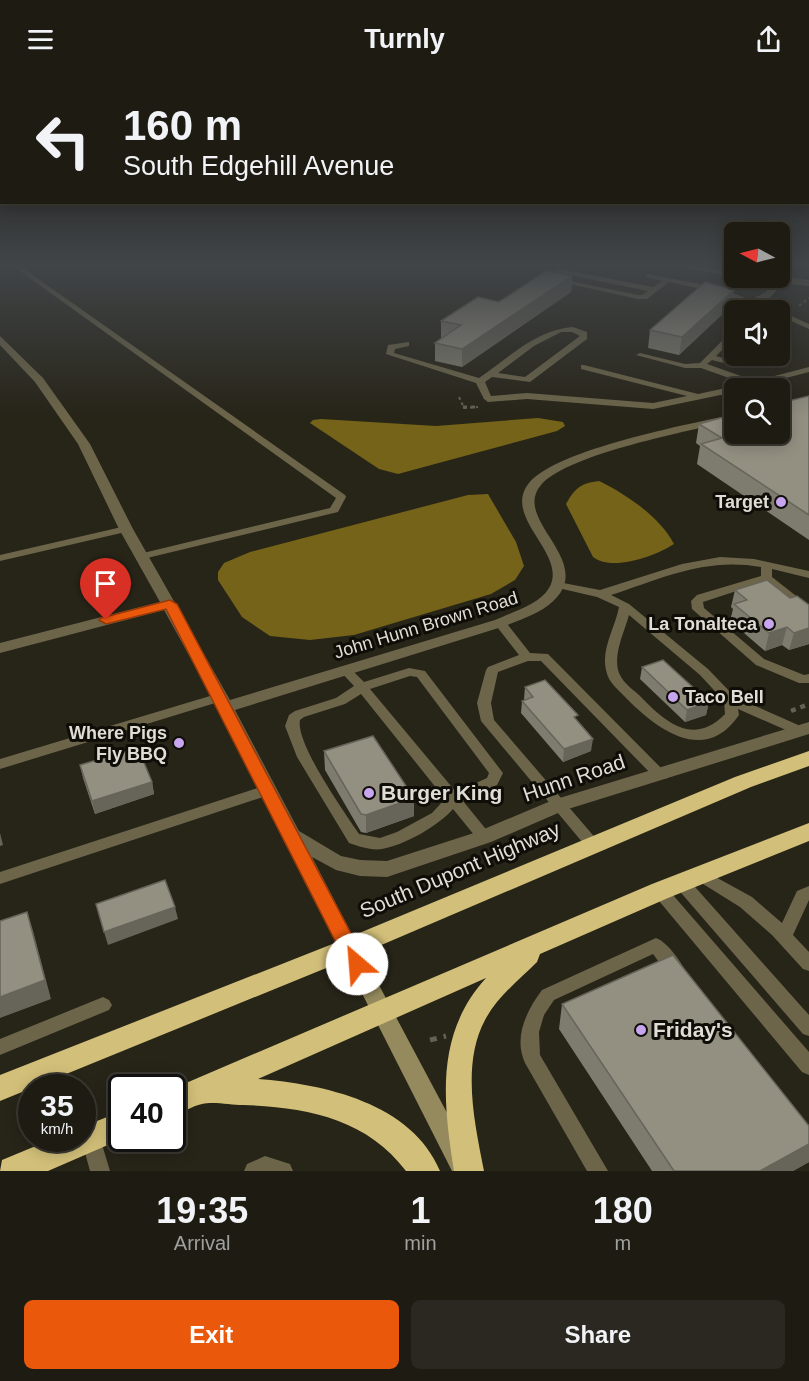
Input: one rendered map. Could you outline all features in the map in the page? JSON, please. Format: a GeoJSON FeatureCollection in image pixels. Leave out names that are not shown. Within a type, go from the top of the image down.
{"type":"FeatureCollection","features":[{"type":"Feature","properties":{"kind":"highway","name":"South Dupont Highway"},"geometry":{"type":"LineString","coordinates":[[0,1088],[349,948],[593,845],[809,758]]}},
{"type":"Feature","properties":{"kind":"highway"},"geometry":{"type":"LineString","coordinates":[[186,1097],[681,883],[809,834]]}},
{"type":"Feature","properties":{"kind":"highway"},"geometry":{"type":"LineString","coordinates":[[467,1171],[461,1128],[462,1043],[471,1020],[483,1001],[534,947]]}},
{"type":"Feature","properties":{"kind":"highway"},"geometry":{"type":"LineString","coordinates":[[200,1091],[279,1092],[338,1106],[365,1117],[396,1136],[425,1171]]}},
{"type":"Feature","properties":{"kind":"highway"},"geometry":{"type":"LineString","coordinates":[[13,1171],[58,1152]]}},
{"type":"Feature","properties":{"kind":"street"},"geometry":{"type":"LineString","coordinates":[[0,339],[39,380],[84,444],[126,529],[170,604],[467,1171]]}},
{"type":"Feature","properties":{"kind":"street"},"geometry":{"type":"LineString","coordinates":[[558,585],[558,561],[528,510],[527,498],[541,477],[550,470],[583,457],[724,420]]}},
{"type":"Feature","properties":{"kind":"street","name":"John Hunn Brown Road"},"geometry":{"type":"LineString","coordinates":[[222,702],[345,670],[500,623],[537,608],[558,585]]}},
{"type":"Feature","properties":{"kind":"street"},"geometry":{"type":"LineString","coordinates":[[0,648],[170,604]]}},
{"type":"Feature","properties":{"kind":"street","name":"Hunn Road"},"geometry":{"type":"LineString","coordinates":[[291,836],[336,862],[360,868],[387,869],[484,837],[560,805],[804,729]]}},
{"type":"Feature","properties":{"kind":"lane"},"geometry":{"type":"LineString","coordinates":[[85,315],[341,497],[334,510],[143,556]]}},
{"type":"Feature","properties":{"kind":"lane"},"geometry":{"type":"LineString","coordinates":[[790,318],[809,327]]}},
{"type":"Feature","properties":{"kind":"lane"},"geometry":{"type":"LineString","coordinates":[[406,344],[391,347],[390,354],[480,381],[556,329],[574,329],[584,334],[584,337],[532,378],[518,380],[492,374]]}},
{"type":"Feature","properties":{"kind":"lane"},"geometry":{"type":"LineString","coordinates":[[640,355],[695,367],[702,365],[724,344]]}},
{"type":"Feature","properties":{"kind":"lane"},"geometry":{"type":"LineString","coordinates":[[711,357],[724,360]]}},
{"type":"Feature","properties":{"kind":"lane"},"geometry":{"type":"LineString","coordinates":[[702,365],[738,378]]}},
{"type":"Feature","properties":{"kind":"lane"},"geometry":{"type":"LineString","coordinates":[[584,367],[700,398]]}},
{"type":"Feature","properties":{"kind":"lane"},"geometry":{"type":"LineString","coordinates":[[776,378],[809,369]]}},
{"type":"Feature","properties":{"kind":"lane"},"geometry":{"type":"LineString","coordinates":[[480,381],[488,399],[527,396],[653,406],[724,392]]}},
{"type":"Feature","properties":{"kind":"lane"},"geometry":{"type":"LineString","coordinates":[[0,558],[126,529]]}},
{"type":"Feature","properties":{"kind":"lane"},"geometry":{"type":"LineString","coordinates":[[601,594],[702,563],[736,560],[766,572],[809,575]]}},
{"type":"Feature","properties":{"kind":"lane"},"geometry":{"type":"LineString","coordinates":[[766,572],[809,612]]}},
{"type":"Feature","properties":{"kind":"lane"},"geometry":{"type":"LineString","coordinates":[[766,572],[701,597],[697,601],[698,609],[760,662],[807,682]]}},
{"type":"Feature","properties":{"kind":"lane"},"geometry":{"type":"LineString","coordinates":[[558,585],[601,594],[625,606],[704,672],[730,700],[804,729]]}},
{"type":"Feature","properties":{"kind":"lane"},"geometry":{"type":"LineString","coordinates":[[625,606],[624,621],[612,653],[614,676],[639,704],[670,730],[691,735],[705,734],[725,725],[732,716],[730,700]]}},
{"type":"Feature","properties":{"kind":"lane"},"geometry":{"type":"LineString","coordinates":[[500,623],[527,657]]}},
{"type":"Feature","properties":{"kind":"lane"},"geometry":{"type":"LineString","coordinates":[[593,845],[488,721],[484,702],[492,670],[527,657],[544,657],[661,775]]}},
{"type":"Feature","properties":{"kind":"lane"},"geometry":{"type":"LineString","coordinates":[[345,670],[362,687],[484,837]]}},
{"type":"Feature","properties":{"kind":"lane"},"geometry":{"type":"LineString","coordinates":[[409,672],[421,674],[496,773],[492,781],[452,800],[437,817],[402,836],[380,844],[354,839],[322,790],[292,733],[291,723],[294,718],[346,698],[362,687],[409,672]]}},
{"type":"Feature","properties":{"kind":"lane"},"geometry":{"type":"LineString","coordinates":[[0,764],[222,702]]}},
{"type":"Feature","properties":{"kind":"lane"},"geometry":{"type":"LineString","coordinates":[[0,878],[267,790]]}},
{"type":"Feature","properties":{"kind":"lane"},"geometry":{"type":"LineString","coordinates":[[681,883],[746,902],[784,936],[809,964]]}},
{"type":"Feature","properties":{"kind":"lane"},"geometry":{"type":"LineString","coordinates":[[681,883],[809,1028]]}},
{"type":"Feature","properties":{"kind":"lane"},"geometry":{"type":"LineString","coordinates":[[681,883],[809,1066]]}},
{"type":"Feature","properties":{"kind":"lane"},"geometry":{"type":"LineString","coordinates":[[784,936],[803,896],[809,892]]}},
{"type":"Feature","properties":{"kind":"lane"},"geometry":{"type":"LineString","coordinates":[[598,1171],[531,1057],[530,1032],[536,1012],[548,995],[656,945],[685,981]]}},
{"type":"Feature","properties":{"kind":"lane"},"geometry":{"type":"LineString","coordinates":[[0,1047],[103,1005]]}},
{"type":"Feature","properties":{"kind":"lane"},"geometry":{"type":"LineString","coordinates":[[95,1152],[100,1171]]}},
{"type":"Feature","properties":{"kind":"lane"},"geometry":{"type":"LineString","coordinates":[[254,1171],[265,1166],[283,1171]]}},
{"type":"Feature","properties":{"kind":"path"},"geometry":{"type":"LineString","coordinates":[[430,1040],[448,1035]]}},
{"type":"Feature","properties":{"kind":"shaded area"},"geometry":{"type":"Polygon","coordinates":[[[538,418],[563,422],[565,426],[557,431],[398,474],[379,469],[310,423],[321,419],[436,426],[538,418]]]}},
{"type":"Feature","properties":{"kind":"shaded area"},"geometry":{"type":"Polygon","coordinates":[[[599,481],[641,507],[660,525],[674,544],[656,553],[622,563],[601,561],[593,557],[566,504],[579,487],[599,481]]]}},
{"type":"Feature","properties":{"kind":"shaded area"},"geometry":{"type":"Polygon","coordinates":[[[488,494],[516,542],[524,566],[515,580],[491,594],[354,635],[310,640],[270,636],[242,617],[218,580],[218,572],[224,563],[250,552],[468,495],[488,494]]]}},
{"type":"Feature","properties":{"kind":"building"},"geometry":{"type":"Polygon","coordinates":[[[450,315],[513,315],[462,349],[435,343],[461,325],[441,321],[450,315]]]}},
{"type":"Feature","properties":{"kind":"building"},"geometry":{"type":"Polygon","coordinates":[[[667,315],[706,315],[682,337],[650,330],[667,315]]]}},
{"type":"Feature","properties":{"kind":"building"},"geometry":{"type":"Polygon","coordinates":[[[809,396],[809,515],[701,444],[722,438],[699,424],[724,417],[724,444],[790,444],[790,401],[809,396]]]}},
{"type":"Feature","properties":{"kind":"building"},"geometry":{"type":"Polygon","coordinates":[[[767,580],[790,598],[797,596],[809,605],[809,628],[794,633],[787,627],[769,633],[734,604],[747,600],[735,590],[767,580]]]}},
{"type":"Feature","properties":{"kind":"building"},"geometry":{"type":"Polygon","coordinates":[[[663,660],[709,702],[687,710],[642,667],[663,660]]]}},
{"type":"Feature","properties":{"kind":"building"},"geometry":{"type":"Polygon","coordinates":[[[545,680],[578,715],[574,717],[593,739],[564,749],[522,701],[533,697],[525,687],[545,680]]]}},
{"type":"Feature","properties":{"kind":"building","name":"Burger King"},"geometry":{"type":"Polygon","coordinates":[[[373,736],[414,798],[366,815],[361,814],[324,751],[373,736]]]}},
{"type":"Feature","properties":{"kind":"building"},"geometry":{"type":"Polygon","coordinates":[[[138,748],[152,782],[92,801],[80,765],[138,748]]]}},
{"type":"Feature","properties":{"kind":"building"},"geometry":{"type":"Polygon","coordinates":[[[165,880],[175,907],[104,932],[96,904],[165,880]]]}},
{"type":"Feature","properties":{"kind":"building"},"geometry":{"type":"Polygon","coordinates":[[[27,912],[45,980],[0,997],[0,921],[27,912]]]}},
{"type":"Feature","properties":{"kind":"building"},"geometry":{"type":"Polygon","coordinates":[[[673,955],[809,1126],[809,1144],[760,1171],[674,1171],[562,1004],[673,955]]]}},
{"type":"Feature","properties":{"kind":"place","name":"Target"},"geometry":{"type":"Point","coordinates":[781,502]}},
{"type":"Feature","properties":{"kind":"place","name":"La Tonalteca"},"geometry":{"type":"Point","coordinates":[769,624]}},
{"type":"Feature","properties":{"kind":"place","name":"Taco Bell"},"geometry":{"type":"Point","coordinates":[673,697]}},
{"type":"Feature","properties":{"kind":"place","name":"Where Pigs Fly BBQ"},"geometry":{"type":"Point","coordinates":[179,743]}},
{"type":"Feature","properties":{"kind":"place","name":"Burger King"},"geometry":{"type":"Point","coordinates":[369,793]}},
{"type":"Feature","properties":{"kind":"place","name":"Friday's"},"geometry":{"type":"Point","coordinates":[641,1030]}},
{"type":"Feature","properties":{"kind":"route"},"geometry":{"type":"LineString","coordinates":[[106,620],[170,604],[357,964]]}}]}
